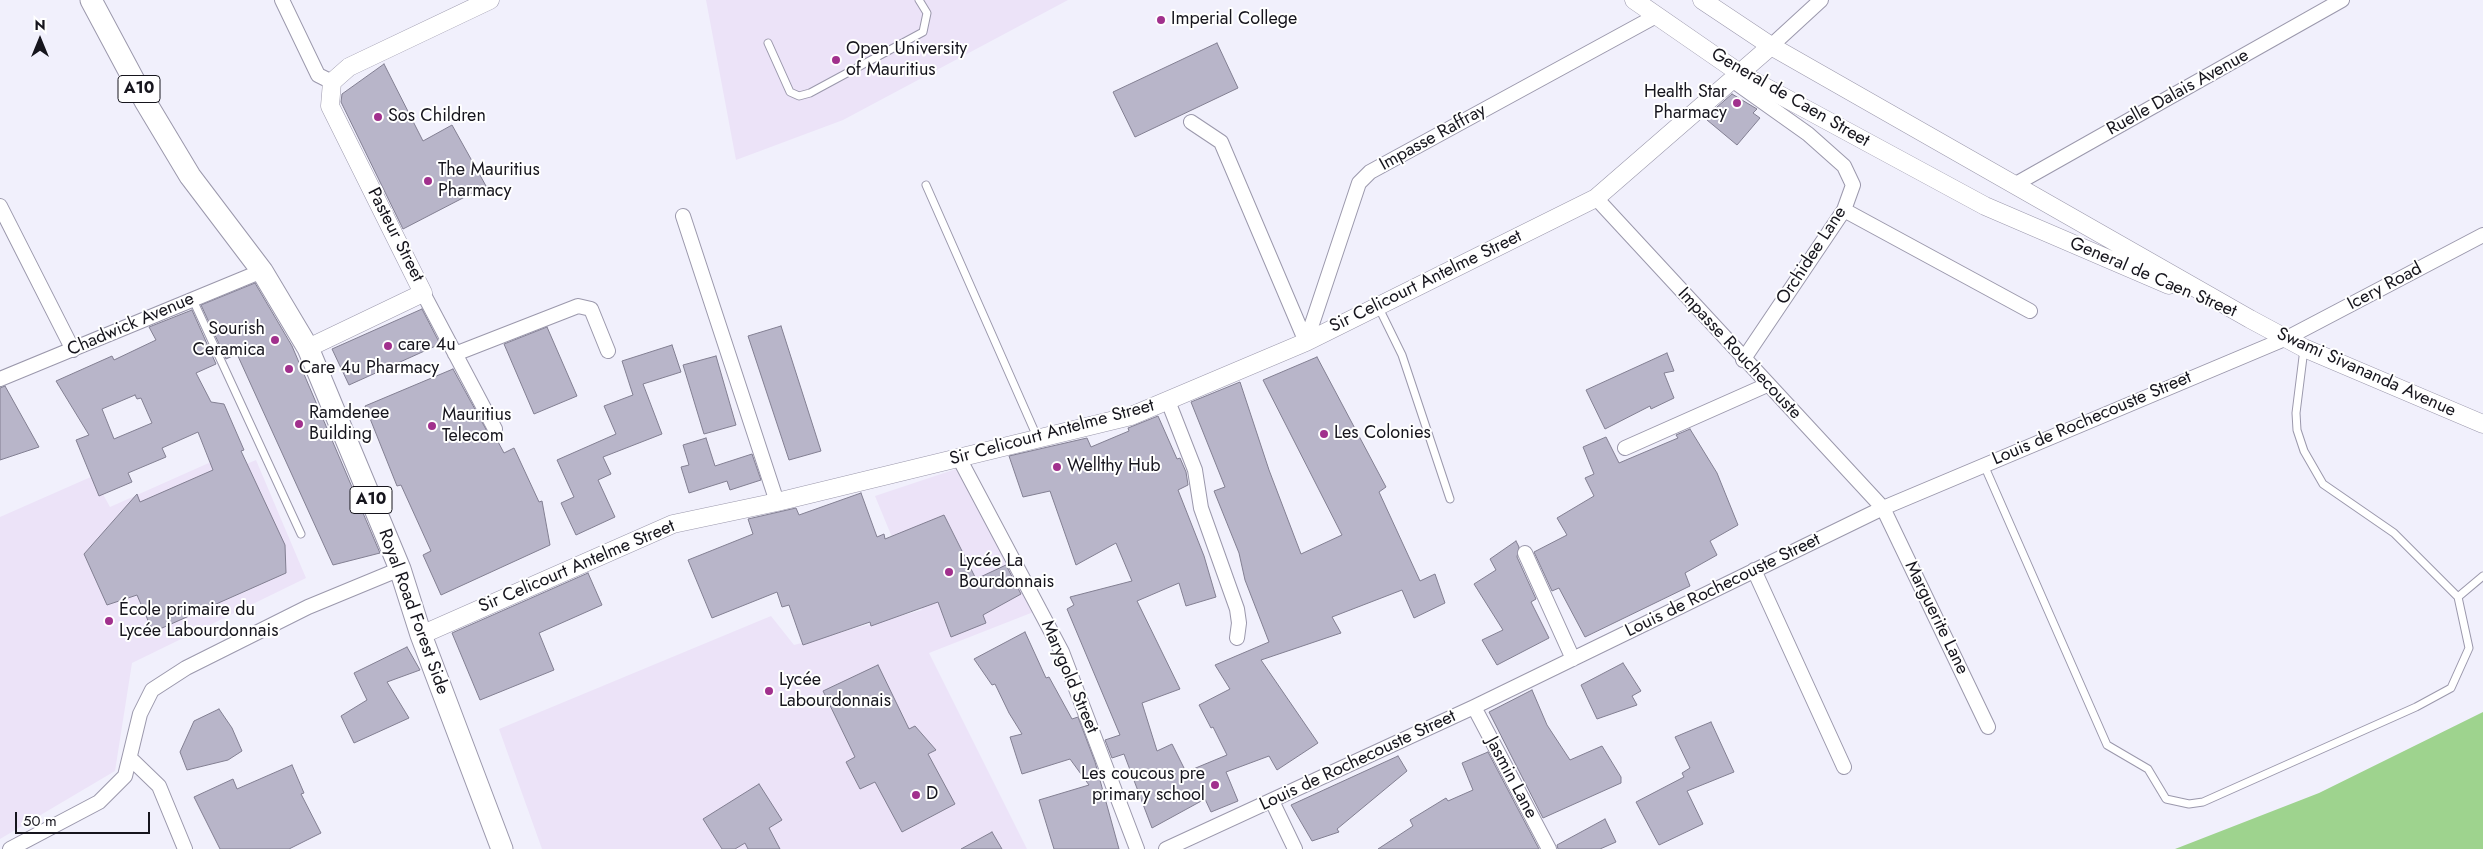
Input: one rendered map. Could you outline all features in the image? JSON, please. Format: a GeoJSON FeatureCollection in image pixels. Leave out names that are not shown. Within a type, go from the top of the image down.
{"type":"FeatureCollection","features":[{"type":"Feature","properties":{"kind":"main road","name":"Royal Road Forest Side"},"geometry":{"type":"LineString","coordinates":[[91,0],[145,101],[190,176],[262,271],[308,348],[400,569],[421,635],[502,849]]}},
{"type":"Feature","properties":{"kind":"street"},"geometry":{"type":"LineString","coordinates":[[282,0],[318,76],[332,82],[349,66],[490,0]]}},
{"type":"Feature","properties":{"kind":"street","name":"General de Caen Street"},"geometry":{"type":"LineString","coordinates":[[1634,0],[1737,77],[1985,206],[2250,319]]}},
{"type":"Feature","properties":{"kind":"street","name":"General de Caen Street"},"geometry":{"type":"LineString","coordinates":[[1702,0],[1771,46],[2250,319]]}},
{"type":"Feature","properties":{"kind":"street"},"geometry":{"type":"LineString","coordinates":[[1771,46],[1821,0]]}},
{"type":"Feature","properties":{"kind":"street","name":"Ruelle Dalais Avenue"},"geometry":{"type":"LineString","coordinates":[[2014,185],[2342,0]]}},
{"type":"Feature","properties":{"kind":"street","name":"Impasse Raffray"},"geometry":{"type":"LineString","coordinates":[[1306,342],[1359,183],[1370,172],[1656,16]]}},
{"type":"Feature","properties":{"kind":"street","name":"Sir Celicourt Antelme Street"},"geometry":{"type":"LineString","coordinates":[[421,635],[674,524],[777,502],[1131,416],[1306,342],[1596,198],[1771,46]]}},
{"type":"Feature","properties":{"kind":"street","name":"Orchidee Lane"},"geometry":{"type":"LineString","coordinates":[[1737,77],[1808,134],[1844,166],[1853,185],[1844,210],[1743,360]]}},
{"type":"Feature","properties":{"kind":"street","name":"Pasteur Street"},"geometry":{"type":"LineString","coordinates":[[308,348],[423,293],[330,106],[332,82]]}},
{"type":"Feature","properties":{"kind":"street"},"geometry":{"type":"LineString","coordinates":[[1191,122],[1221,142],[1306,342]]}},
{"type":"Feature","properties":{"kind":"street","name":"Impasse Rouchecouste"},"geometry":{"type":"LineString","coordinates":[[1596,198],[1743,360],[1883,508]]}},
{"type":"Feature","properties":{"kind":"street"},"geometry":{"type":"LineString","coordinates":[[0,206],[73,350]]}},
{"type":"Feature","properties":{"kind":"street"},"geometry":{"type":"LineString","coordinates":[[1844,210],[2030,311]]}},
{"type":"Feature","properties":{"kind":"street"},"geometry":{"type":"LineString","coordinates":[[683,216],[777,502]]}},
{"type":"Feature","properties":{"kind":"street","name":"Icery Road"},"geometry":{"type":"LineString","coordinates":[[2287,338],[2483,235]]}},
{"type":"Feature","properties":{"kind":"street","name":"Chadwick Avenue"},"geometry":{"type":"LineString","coordinates":[[0,379],[262,271]]}},
{"type":"Feature","properties":{"kind":"street"},"geometry":{"type":"LineString","coordinates":[[423,293],[495,429]]}},
{"type":"Feature","properties":{"kind":"street"},"geometry":{"type":"LineString","coordinates":[[455,354],[578,306],[591,309],[608,350]]}},
{"type":"Feature","properties":{"kind":"street","name":"Swami Sivananda Avenue"},"geometry":{"type":"LineString","coordinates":[[2250,319],[2304,348],[2483,424]]}},
{"type":"Feature","properties":{"kind":"street","name":"Louis de Rochecouste Street"},"geometry":{"type":"LineString","coordinates":[[1166,849],[1272,802],[1573,659],[1883,508],[2287,338]]}},
{"type":"Feature","properties":{"kind":"street"},"geometry":{"type":"LineString","coordinates":[[1624,448],[1767,385]]}},
{"type":"Feature","properties":{"kind":"street"},"geometry":{"type":"LineString","coordinates":[[1168,401],[1196,470],[1200,508],[1237,609],[1239,623],[1237,638]]}},
{"type":"Feature","properties":{"kind":"street","name":"Marygold Street"},"geometry":{"type":"LineString","coordinates":[[959,458],[1062,652],[1137,849]]}},
{"type":"Feature","properties":{"kind":"street","name":"Marguerite Lane"},"geometry":{"type":"LineString","coordinates":[[1883,508],[1988,727]]}},
{"type":"Feature","properties":{"kind":"street"},"geometry":{"type":"LineString","coordinates":[[1525,553],[1573,659]]}},
{"type":"Feature","properties":{"kind":"street"},"geometry":{"type":"LineString","coordinates":[[10,849],[99,802],[125,776],[140,714],[152,690],[186,668],[308,607],[400,569]]}},
{"type":"Feature","properties":{"kind":"street"},"geometry":{"type":"LineString","coordinates":[[1754,570],[1844,767]]}},
{"type":"Feature","properties":{"kind":"street","name":"Jasmin Lane"},"geometry":{"type":"LineString","coordinates":[[1474,706],[1549,849]]}},
{"type":"Feature","properties":{"kind":"street"},"geometry":{"type":"LineString","coordinates":[[130,758],[159,786],[185,849]]}},
{"type":"Feature","properties":{"kind":"street"},"geometry":{"type":"LineString","coordinates":[[1272,802],[1295,849]]}},
{"type":"Feature","properties":{"kind":"lane"},"geometry":{"type":"LineString","coordinates":[[768,43],[790,92],[799,96],[922,32],[927,13],[919,0]]}},
{"type":"Feature","properties":{"kind":"lane"},"geometry":{"type":"LineString","coordinates":[[926,185],[1038,439]]}},
{"type":"Feature","properties":{"kind":"lane"},"geometry":{"type":"LineString","coordinates":[[193,300],[301,534]]}},
{"type":"Feature","properties":{"kind":"lane"},"geometry":{"type":"LineString","coordinates":[[1378,306],[1402,355],[1450,499]]}},
{"type":"Feature","properties":{"kind":"lane"},"geometry":{"type":"LineString","coordinates":[[1984,464],[2107,745],[2148,769],[2166,798],[2189,804],[2204,802],[2416,707],[2451,688],[2469,648],[2458,597],[2394,533],[2322,484],[2304,451],[2297,430],[2296,413],[2304,348]]}},
{"type":"Feature","properties":{"kind":"lane"},"geometry":{"type":"LineString","coordinates":[[2458,597],[2483,576]]}},
{"type":"Feature","properties":{"kind":"shaded area","name":"Open University of Mauritius"},"geometry":{"type":"Polygon","coordinates":[[[706,0],[1068,0],[843,120],[736,160],[706,0]]]}},
{"type":"Feature","properties":{"kind":"shaded area","name":"École primaire du Lycée Labourdonnais"},"geometry":{"type":"Polygon","coordinates":[[[256,460],[306,578],[132,663],[115,771],[0,839],[0,517],[93,476],[110,507],[211,462],[218,476],[256,460]]]}},
{"type":"Feature","properties":{"kind":"shaded area","name":"Lycée Labourdonnais"},"geometry":{"type":"Polygon","coordinates":[[[959,468],[1036,611],[929,653],[1027,849],[542,849],[499,729],[771,616],[794,645],[922,610],[875,496],[959,468]]]}},
{"type":"Feature","properties":{"kind":"green space"},"geometry":{"type":"Polygon","coordinates":[[[2483,712],[2483,849],[2175,849],[2319,793],[2483,712]]]}},
{"type":"Feature","properties":{"kind":"building"},"geometry":{"type":"Polygon","coordinates":[[[1217,43],[1238,88],[1135,137],[1113,92],[1217,43]]]}},
{"type":"Feature","properties":{"kind":"building"},"geometry":{"type":"Polygon","coordinates":[[[384,64],[423,141],[452,125],[486,186],[403,229],[341,102],[342,94],[384,64]]]}},
{"type":"Feature","properties":{"kind":"building"},"geometry":{"type":"Polygon","coordinates":[[[1732,94],[1757,109],[1753,113],[1760,118],[1737,145],[1707,120],[1717,107],[1732,94]]]}},
{"type":"Feature","properties":{"kind":"building","name":"Ramdenee Building"},"geometry":{"type":"Polygon","coordinates":[[[255,283],[292,346],[380,553],[333,565],[237,354],[226,359],[201,305],[255,283]]]}},
{"type":"Feature","properties":{"kind":"building","name":"care 4u"},"geometry":{"type":"Polygon","coordinates":[[[422,309],[440,344],[349,385],[332,349],[422,309]]]}},
{"type":"Feature","properties":{"kind":"building"},"geometry":{"type":"Polygon","coordinates":[[[192,310],[216,364],[196,373],[211,402],[224,404],[244,450],[241,451],[285,545],[286,573],[153,632],[137,595],[107,605],[84,554],[137,494],[140,502],[213,470],[198,432],[162,448],[166,457],[128,473],[132,482],[99,496],[76,440],[89,435],[56,381],[112,356],[114,360],[156,340],[149,327],[192,310]],[[135,395],[102,409],[114,439],[152,423],[141,398],[137,399],[135,395]]]}},
{"type":"Feature","properties":{"kind":"building"},"geometry":{"type":"Polygon","coordinates":[[[781,326],[821,451],[789,460],[748,336],[781,326]]]}},
{"type":"Feature","properties":{"kind":"building"},"geometry":{"type":"Polygon","coordinates":[[[547,327],[577,396],[534,414],[504,344],[547,327]]]}},
{"type":"Feature","properties":{"kind":"building"},"geometry":{"type":"Polygon","coordinates":[[[672,345],[681,372],[643,384],[662,434],[603,457],[611,474],[598,480],[615,517],[576,535],[561,503],[574,497],[557,460],[616,434],[604,406],[633,395],[622,361],[672,345]]]}},
{"type":"Feature","properties":{"kind":"building"},"geometry":{"type":"Polygon","coordinates":[[[1667,353],[1674,371],[1664,373],[1674,398],[1651,409],[1650,406],[1605,429],[1586,390],[1667,353]]]}},
{"type":"Feature","properties":{"kind":"building"},"geometry":{"type":"Polygon","coordinates":[[[716,356],[736,425],[704,434],[683,365],[716,356]]]}},
{"type":"Feature","properties":{"kind":"building"},"geometry":{"type":"Polygon","coordinates":[[[1317,357],[1386,487],[1379,492],[1420,581],[1435,574],[1445,603],[1414,618],[1402,590],[1332,617],[1341,633],[1261,660],[1318,743],[1277,770],[1269,756],[1226,772],[1238,801],[1211,812],[1205,799],[1152,828],[1124,754],[1112,758],[1105,740],[1120,735],[1067,609],[1074,605],[1070,597],[1132,581],[1116,543],[1076,565],[1050,491],[1023,497],[1009,456],[1087,438],[1091,447],[1129,431],[1128,428],[1158,416],[1177,459],[1180,458],[1186,472],[1188,485],[1178,490],[1204,556],[1216,597],[1186,606],[1179,583],[1137,601],[1180,689],[1142,703],[1157,751],[1172,744],[1186,772],[1227,755],[1199,705],[1230,689],[1215,665],[1269,642],[1245,580],[1239,553],[1214,491],[1225,487],[1191,402],[1240,382],[1269,470],[1301,554],[1342,535],[1263,380],[1317,357]]]}},
{"type":"Feature","properties":{"kind":"building"},"geometry":{"type":"Polygon","coordinates":[[[453,369],[488,433],[496,438],[504,453],[514,448],[539,502],[542,501],[550,545],[441,595],[423,555],[431,551],[401,485],[397,486],[365,406],[453,369]]]}},
{"type":"Feature","properties":{"kind":"building"},"geometry":{"type":"Polygon","coordinates":[[[5,386],[39,447],[0,460],[0,388],[5,386]]]}},
{"type":"Feature","properties":{"kind":"building"},"geometry":{"type":"Polygon","coordinates":[[[1690,429],[1717,473],[1738,525],[1710,541],[1717,555],[1685,573],[1690,586],[1585,637],[1559,588],[1552,591],[1534,552],[1567,535],[1557,518],[1594,496],[1585,478],[1594,474],[1583,447],[1606,437],[1619,463],[1678,438],[1676,435],[1690,429]]]}},
{"type":"Feature","properties":{"kind":"building"},"geometry":{"type":"Polygon","coordinates":[[[706,438],[715,466],[752,454],[761,480],[730,490],[727,481],[689,493],[681,467],[689,465],[683,445],[706,438]]]}},
{"type":"Feature","properties":{"kind":"building"},"geometry":{"type":"Polygon","coordinates":[[[861,493],[877,537],[884,534],[885,539],[944,515],[976,579],[1006,565],[1021,594],[983,615],[986,623],[951,637],[938,602],[871,626],[870,622],[803,645],[789,605],[782,607],[777,592],[712,618],[688,560],[753,534],[748,519],[796,508],[799,515],[861,493]]]}},
{"type":"Feature","properties":{"kind":"building"},"geometry":{"type":"Polygon","coordinates":[[[1516,541],[1519,547],[1517,557],[1536,599],[1531,602],[1549,638],[1497,665],[1482,640],[1503,630],[1474,584],[1496,570],[1490,559],[1516,541]]]}},
{"type":"Feature","properties":{"kind":"building"},"geometry":{"type":"Polygon","coordinates":[[[588,573],[602,605],[539,633],[554,670],[480,700],[452,633],[588,573]]]}},
{"type":"Feature","properties":{"kind":"building"},"geometry":{"type":"Polygon","coordinates":[[[1025,632],[1046,678],[1049,677],[1072,719],[1078,717],[1095,762],[1119,849],[1054,849],[1039,800],[1089,785],[1070,759],[1022,774],[1010,737],[1022,734],[995,684],[992,685],[974,659],[1025,632]]]}},
{"type":"Feature","properties":{"kind":"building"},"geometry":{"type":"Polygon","coordinates":[[[407,647],[420,670],[387,682],[409,718],[354,743],[341,716],[367,700],[354,673],[407,647]]]}},
{"type":"Feature","properties":{"kind":"building"},"geometry":{"type":"Polygon","coordinates":[[[1623,663],[1641,691],[1632,696],[1637,705],[1597,719],[1581,685],[1623,663]]]}},
{"type":"Feature","properties":{"kind":"building"},"geometry":{"type":"Polygon","coordinates":[[[878,665],[909,729],[915,726],[936,750],[928,754],[955,804],[902,832],[875,782],[860,789],[846,762],[855,757],[823,691],[878,665]]]}},
{"type":"Feature","properties":{"kind":"building"},"geometry":{"type":"Polygon","coordinates":[[[1532,690],[1547,725],[1570,760],[1602,746],[1621,777],[1621,783],[1543,818],[1489,712],[1532,690]]]}},
{"type":"Feature","properties":{"kind":"building"},"geometry":{"type":"Polygon","coordinates":[[[219,709],[232,728],[242,751],[228,760],[187,770],[180,752],[194,721],[219,709]]]}},
{"type":"Feature","properties":{"kind":"building"},"geometry":{"type":"Polygon","coordinates":[[[1711,722],[1734,772],[1687,791],[1703,824],[1659,845],[1636,802],[1684,777],[1682,773],[1690,768],[1675,737],[1711,722]]]}},
{"type":"Feature","properties":{"kind":"building"},"geometry":{"type":"Polygon","coordinates":[[[1488,752],[1539,849],[1378,849],[1413,826],[1410,820],[1446,798],[1448,801],[1473,790],[1462,763],[1488,752]]]}},
{"type":"Feature","properties":{"kind":"building"},"geometry":{"type":"Polygon","coordinates":[[[1398,756],[1407,771],[1337,829],[1339,832],[1312,841],[1291,805],[1398,756]]]}},
{"type":"Feature","properties":{"kind":"building"},"geometry":{"type":"Polygon","coordinates":[[[292,765],[304,793],[301,794],[321,833],[289,849],[220,849],[194,797],[233,779],[237,789],[292,765]]]}},
{"type":"Feature","properties":{"kind":"building"},"geometry":{"type":"Polygon","coordinates":[[[759,784],[782,820],[769,828],[780,849],[748,849],[745,843],[735,849],[722,849],[703,819],[759,784]]]}},
{"type":"Feature","properties":{"kind":"building"},"geometry":{"type":"Polygon","coordinates":[[[1605,819],[1616,842],[1600,849],[1558,849],[1557,845],[1605,819]]]}},
{"type":"Feature","properties":{"kind":"building"},"geometry":{"type":"Polygon","coordinates":[[[992,832],[1002,849],[961,849],[992,832]]]}},
{"type":"Feature","properties":{"kind":"place","name":"Imperial College"},"geometry":{"type":"Point","coordinates":[1161,20]}},
{"type":"Feature","properties":{"kind":"place","name":"Open University of Mauritius"},"geometry":{"type":"Point","coordinates":[836,60]}},
{"type":"Feature","properties":{"kind":"place","name":"Health Star Pharmacy"},"geometry":{"type":"Point","coordinates":[1737,103]}},
{"type":"Feature","properties":{"kind":"place","name":"Sos Children"},"geometry":{"type":"Point","coordinates":[378,117]}},
{"type":"Feature","properties":{"kind":"place","name":"The Mauritius Pharmacy"},"geometry":{"type":"Point","coordinates":[428,181]}},
{"type":"Feature","properties":{"kind":"place","name":"Sourish Ceramica"},"geometry":{"type":"Point","coordinates":[275,340]}},
{"type":"Feature","properties":{"kind":"place","name":"care 4u"},"geometry":{"type":"Point","coordinates":[388,346]}},
{"type":"Feature","properties":{"kind":"place","name":"Care 4u Pharmacy"},"geometry":{"type":"Point","coordinates":[289,369]}},
{"type":"Feature","properties":{"kind":"place","name":"Ramdenee Building"},"geometry":{"type":"Point","coordinates":[299,424]}},
{"type":"Feature","properties":{"kind":"place","name":"Mauritius Telecom"},"geometry":{"type":"Point","coordinates":[432,426]}},
{"type":"Feature","properties":{"kind":"place","name":"Les Colonies"},"geometry":{"type":"Point","coordinates":[1324,434]}},
{"type":"Feature","properties":{"kind":"place","name":"Wellthy Hub"},"geometry":{"type":"Point","coordinates":[1057,467]}},
{"type":"Feature","properties":{"kind":"place","name":"Lycée La Bourdonnais"},"geometry":{"type":"Point","coordinates":[949,572]}},
{"type":"Feature","properties":{"kind":"place","name":"École primaire du Lycée Labourdonnais"},"geometry":{"type":"Point","coordinates":[109,621]}},
{"type":"Feature","properties":{"kind":"place","name":"Lycée Labourdonnais"},"geometry":{"type":"Point","coordinates":[769,691]}},
{"type":"Feature","properties":{"kind":"place","name":"Les coucous pre primary school"},"geometry":{"type":"Point","coordinates":[1215,785]}},
{"type":"Feature","properties":{"kind":"place","name":"D"},"geometry":{"type":"Point","coordinates":[916,795]}}]}
